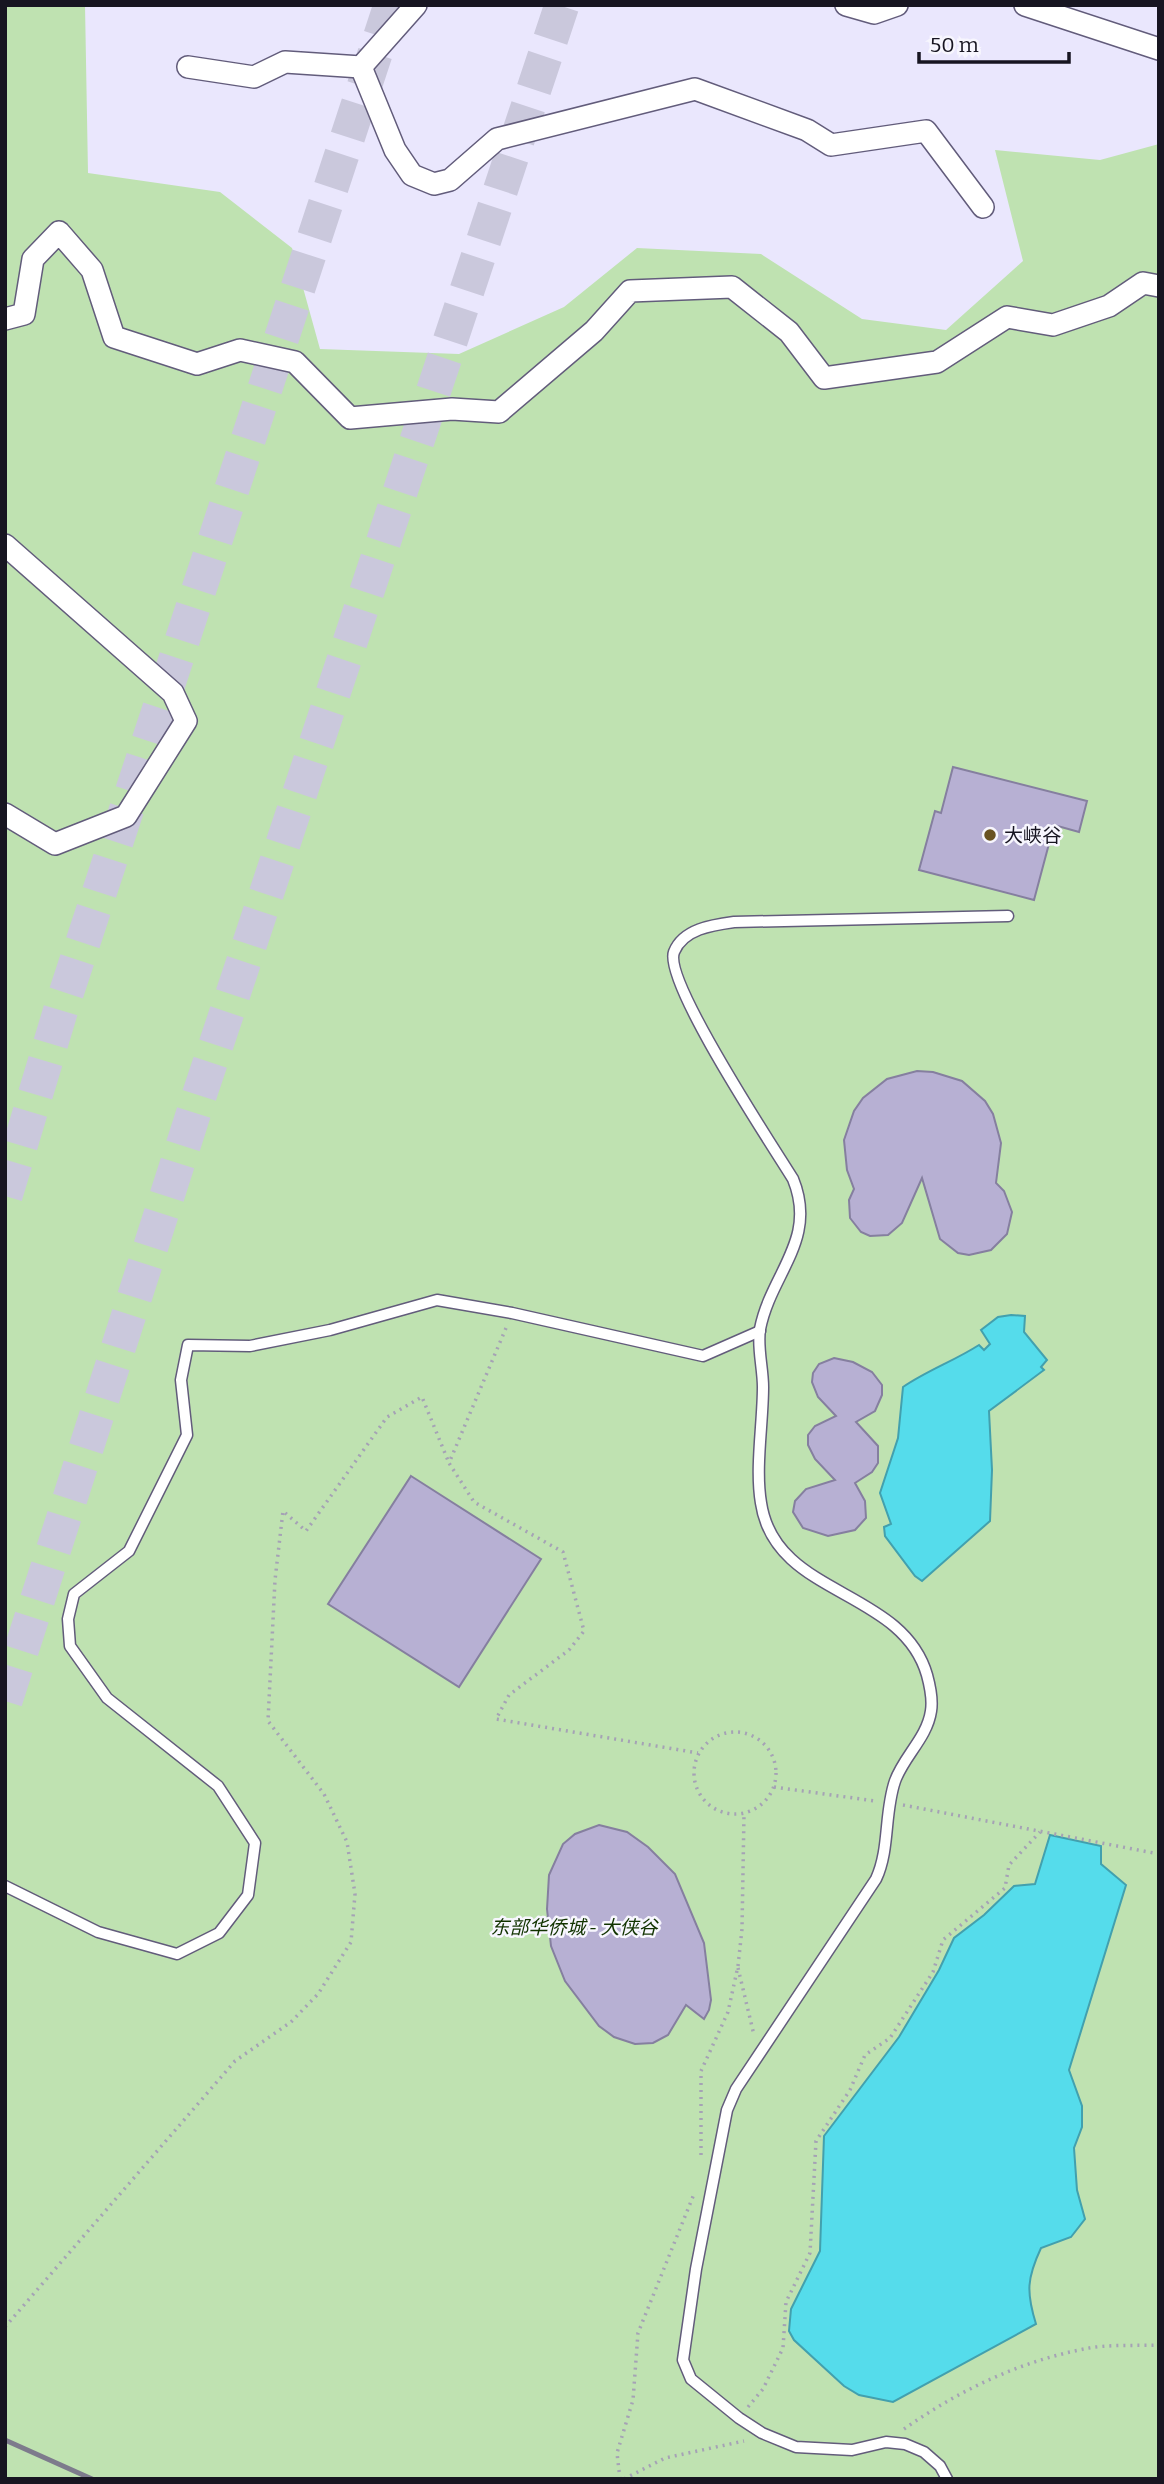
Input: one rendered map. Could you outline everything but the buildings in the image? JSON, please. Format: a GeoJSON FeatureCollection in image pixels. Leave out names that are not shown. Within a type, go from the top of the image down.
{"type":"FeatureCollection","features":[{"type":"Feature","properties":{"kind":"street"},"geometry":{"type":"LineString","coordinates":[[361,67],[415,5]]}},
{"type":"Feature","properties":{"kind":"street"},"geometry":{"type":"LineString","coordinates":[[846,5],[874,13],[897,5]]}},
{"type":"Feature","properties":{"kind":"street"},"geometry":{"type":"LineString","coordinates":[[1026,5],[1159,49]]}},
{"type":"Feature","properties":{"kind":"street"},"geometry":{"type":"LineString","coordinates":[[188,67],[254,77],[285,62],[361,67]]}},
{"type":"Feature","properties":{"kind":"street"},"geometry":{"type":"LineString","coordinates":[[361,67],[394,150],[412,175],[434,184],[450,180],[497,139],[695,89],[807,130],[831,145],[926,131],[983,207]]}},
{"type":"Feature","properties":{"kind":"street"},"geometry":{"type":"LineString","coordinates":[[5,319],[24,314],[33,259],[59,232],[92,270],[114,337],[197,364],[240,350],[295,362],[350,418],[453,410],[499,412],[594,331],[630,291],[733,288],[789,332],[824,378],[937,362],[1007,317],[1053,325],[1109,306],[1143,283],[1159,286]]}},
{"type":"Feature","properties":{"kind":"street"},"geometry":{"type":"LineString","coordinates":[[5,545],[173,692],[186,720],[126,817],[55,844],[5,814]]}},
{"type":"Feature","properties":{"kind":"lane"},"geometry":{"type":"LineString","coordinates":[[947,2479],[940,2466],[925,2452],[905,2444],[886,2442],[852,2450],[796,2447],[762,2433],[738,2418],[691,2379],[683,2360],[696,2269],[727,2110],[736,2090],[876,1879],[881,1867],[889,1803],[896,1780],[926,1731],[932,1710],[931,1689],[924,1667],[910,1642],[895,1624],[814,1578],[789,1560],[765,1521],[760,1501],[763,1383],[760,1331],[794,1248],[801,1223],[801,1202],[793,1179],[687,1003],[672,962],[674,951],[682,940],[698,929],[734,922],[1008,916]]}},
{"type":"Feature","properties":{"kind":"lane"},"geometry":{"type":"LineString","coordinates":[[5,1886],[98,1932],[177,1954],[219,1933],[248,1895],[255,1843],[218,1786],[107,1698],[70,1646],[68,1619],[74,1594],[129,1550],[187,1435],[181,1380],[188,1345],[250,1346],[330,1330],[437,1300],[512,1313],[703,1356],[760,1331]]}},
{"type":"Feature","properties":{"kind":"path"},"geometry":{"type":"LineString","coordinates":[[512,1313],[449,1463],[474,1502],[562,1552],[584,1630],[569,1650],[509,1695],[496,1719],[698,1753]]}},
{"type":"Feature","properties":{"kind":"path"},"geometry":{"type":"LineString","coordinates":[[745,1733],[757,1739],[774,1760],[774,1787],[767,1799],[744,1814],[717,1811],[698,1792],[694,1780],[698,1753],[718,1735],[745,1733]]}},
{"type":"Feature","properties":{"kind":"path"},"geometry":{"type":"LineString","coordinates":[[774,1787],[889,1803],[1159,1854]]}},
{"type":"Feature","properties":{"kind":"path"},"geometry":{"type":"LineString","coordinates":[[699,2165],[701,2071],[728,2012],[738,1966],[742,1928],[744,1814]]}},
{"type":"Feature","properties":{"kind":"path"},"geometry":{"type":"LineString","coordinates":[[738,2418],[763,2389],[783,2348],[786,2302],[810,2253],[816,2141],[850,2090],[864,2055],[890,2038],[933,1972],[943,1940],[1005,1888],[1009,1865],[1040,1832]]}},
{"type":"Feature","properties":{"kind":"path"},"geometry":{"type":"LineString","coordinates":[[738,1966],[749,2001],[758,2057]]}},
{"type":"Feature","properties":{"kind":"path"},"geometry":{"type":"LineString","coordinates":[[696,2186],[638,2333],[633,2400],[617,2454],[622,2479],[665,2458],[744,2440],[762,2433]]}},
{"type":"Feature","properties":{"kind":"path"},"geometry":{"type":"LineString","coordinates":[[886,2442],[940,2404],[1010,2369],[1086,2348],[1159,2345]]}},
{"type":"Feature","properties":{"kind":"green space","name":"东部华侨城 - 大侠谷"},"geometry":{"type":"Polygon","coordinates":[[[5,5],[85,5],[88,173],[220,192],[292,248],[320,349],[459,354],[564,307],[637,248],[761,254],[862,319],[946,330],[1023,261],[995,150],[1100,160],[1159,144],[1159,2479],[5,2479],[5,5]]]}},
{"type":"Feature","properties":{"kind":"water"},"geometry":{"type":"Polygon","coordinates":[[[1025,1316],[1024,1332],[1047,1360],[1041,1367],[1044,1370],[989,1411],[992,1470],[990,1521],[922,1581],[915,1576],[885,1536],[884,1527],[891,1524],[880,1493],[898,1438],[903,1387],[979,1345],[984,1350],[990,1344],[981,1330],[998,1317],[1025,1316]]]}},
{"type":"Feature","properties":{"kind":"water"},"geometry":{"type":"Polygon","coordinates":[[[1050,1835],[1101,1846],[1101,1864],[1126,1885],[1069,2070],[1082,2106],[1082,2127],[1074,2148],[1077,2190],[1085,2219],[1071,2237],[1041,2248],[1033,2268],[1029,2294],[1036,2324],[893,2402],[859,2395],[844,2386],[794,2340],[789,2331],[791,2309],[820,2251],[824,2136],[899,2037],[939,1970],[954,1938],[984,1915],[1014,1886],[1035,1884],[1050,1835]]]}},
{"type":"Feature","properties":{"kind":"tunnel"},"geometry":{"type":"LineString","coordinates":[[5,1196],[61,1009],[391,5]]}},
{"type":"Feature","properties":{"kind":"tunnel"},"geometry":{"type":"LineString","coordinates":[[5,1701],[200,1093],[562,5]]}},
{"type":"Feature","properties":{"kind":"railway"},"geometry":{"type":"LineString","coordinates":[[5,2440],[92,2479]]}},
{"type":"Feature","properties":{"kind":"place","name":"大峡谷"},"geometry":{"type":"Point","coordinates":[990,835]}}]}
